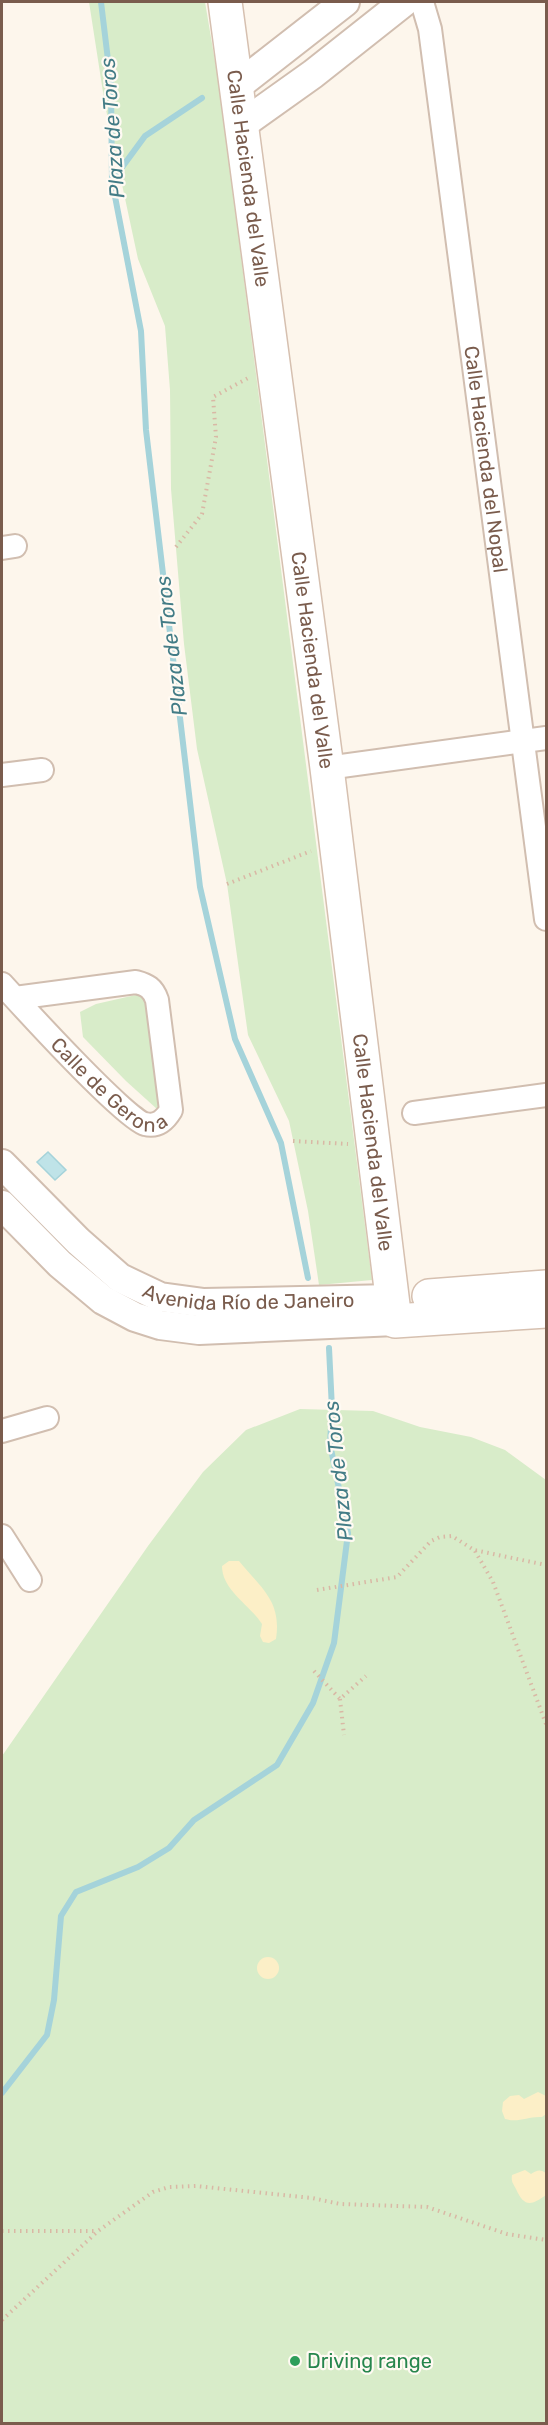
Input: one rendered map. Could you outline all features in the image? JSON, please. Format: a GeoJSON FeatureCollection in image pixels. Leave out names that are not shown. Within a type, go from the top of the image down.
{"type":"FeatureCollection","features":[{"type":"Feature","properties":{"kind":"main road","name":"Calle Hacienda del Valle"},"geometry":{"type":"LineString","coordinates":[[225,2],[327,768],[394,1310]]}},
{"type":"Feature","properties":{"kind":"main road","name":"Avenida Río de Janeiro"},"geometry":{"type":"LineString","coordinates":[[394,1310],[546,1287]]}},
{"type":"Feature","properties":{"kind":"main road","name":"Avenida Río de Janeiro"},"geometry":{"type":"LineString","coordinates":[[394,1310],[546,1311]]}},
{"type":"Feature","properties":{"kind":"street"},"geometry":{"type":"LineString","coordinates":[[236,87],[345,2]]}},
{"type":"Feature","properties":{"kind":"street"},"geometry":{"type":"LineString","coordinates":[[240,126],[313,74],[404,2]]}},
{"type":"Feature","properties":{"kind":"street","name":"Calle Hacienda del Nopal"},"geometry":{"type":"LineString","coordinates":[[422,2],[430,29],[546,919]]}},
{"type":"Feature","properties":{"kind":"street"},"geometry":{"type":"LineString","coordinates":[[327,768],[546,738]]}},
{"type":"Feature","properties":{"kind":"street"},"geometry":{"type":"LineString","coordinates":[[2,775],[42,770]]}},
{"type":"Feature","properties":{"kind":"street","name":"Calle de Gerona"},"geometry":{"type":"LineString","coordinates":[[136,982],[147,985],[154,991],[157,1000],[171,1110],[167,1118],[154,1124],[145,1124],[135,1119],[8,991],[136,982]]}},
{"type":"Feature","properties":{"kind":"street"},"geometry":{"type":"LineString","coordinates":[[414,1113],[546,1095]]}},
{"type":"Feature","properties":{"kind":"street","name":"Avenida Río de Janeiro"},"geometry":{"type":"LineString","coordinates":[[2,1164],[78,1241],[120,1278],[160,1297],[204,1303],[394,1310]]}},
{"type":"Feature","properties":{"kind":"street","name":"Avenida Río de Janeiro"},"geometry":{"type":"LineString","coordinates":[[2,1205],[60,1264],[103,1300],[135,1317],[160,1325],[199,1330],[394,1310]]}},
{"type":"Feature","properties":{"kind":"street"},"geometry":{"type":"LineString","coordinates":[[2,1431],[47,1418]]}},
{"type":"Feature","properties":{"kind":"street"},"geometry":{"type":"LineString","coordinates":[[2,1536],[30,1580]]}},
{"type":"Feature","properties":{"kind":"path"},"geometry":{"type":"LineString","coordinates":[[176,547],[202,514],[216,437],[213,397],[257,374]]}},
{"type":"Feature","properties":{"kind":"path"},"geometry":{"type":"LineString","coordinates":[[227,884],[317,848]]}},
{"type":"Feature","properties":{"kind":"path"},"geometry":{"type":"LineString","coordinates":[[293,1141],[355,1144]]}},
{"type":"Feature","properties":{"kind":"path"},"geometry":{"type":"LineString","coordinates":[[317,1590],[397,1577],[431,1541],[440,1537],[452,1536],[474,1550],[546,1565]]}},
{"type":"Feature","properties":{"kind":"path"},"geometry":{"type":"LineString","coordinates":[[474,1550],[493,1582],[546,1724]]}},
{"type":"Feature","properties":{"kind":"path"},"geometry":{"type":"LineString","coordinates":[[314,1671],[340,1699],[344,1736]]}},
{"type":"Feature","properties":{"kind":"path"},"geometry":{"type":"LineString","coordinates":[[340,1699],[366,1676]]}},
{"type":"Feature","properties":{"kind":"path"},"geometry":{"type":"LineString","coordinates":[[2,2320],[98,2231],[153,2192],[169,2187],[196,2186],[312,2198],[340,2204],[427,2207],[507,2234],[546,2240]]}},
{"type":"Feature","properties":{"kind":"path"},"geometry":{"type":"LineString","coordinates":[[2,2231],[98,2231]]}},
{"type":"Feature","properties":{"kind":"green space"},"geometry":{"type":"Polygon","coordinates":[[[89,2],[205,2],[219,85],[372,1280],[319,1285],[308,1211],[289,1121],[248,1035],[227,884],[197,749],[184,644],[171,489],[170,390],[165,326],[138,259],[105,105],[89,2]]]}},
{"type":"Feature","properties":{"kind":"green space"},"geometry":{"type":"Polygon","coordinates":[[[140,994],[162,1010],[170,1103],[157,1109],[83,1037],[80,1012],[96,1004],[140,994]]]}},
{"type":"Feature","properties":{"kind":"green space"},"geometry":{"type":"Polygon","coordinates":[[[300,1409],[373,1411],[420,1427],[471,1437],[505,1450],[546,1480],[546,2423],[2,2423],[2,1756],[148,1546],[203,1472],[246,1430],[300,1409]]]}},
{"type":"Feature","properties":{"kind":"sand"},"geometry":{"type":"Polygon","coordinates":[[[229,1561],[239,1561],[273,1605],[277,1626],[276,1639],[269,1643],[263,1642],[260,1636],[262,1624],[226,1582],[222,1566],[229,1561]]]}},
{"type":"Feature","properties":{"kind":"sand"},"geometry":{"type":"Polygon","coordinates":[[[264,1957],[272,1957],[279,1964],[279,1972],[272,1979],[264,1979],[257,1972],[257,1964],[264,1957]]]}},
{"type":"Feature","properties":{"kind":"sand"},"geometry":{"type":"Polygon","coordinates":[[[538,2092],[546,2096],[546,2114],[542,2117],[519,2120],[505,2119],[502,2111],[503,2102],[510,2096],[519,2095],[524,2099],[538,2092]]]}},
{"type":"Feature","properties":{"kind":"sand"},"geometry":{"type":"Polygon","coordinates":[[[525,2170],[531,2174],[538,2170],[546,2173],[546,2195],[532,2203],[522,2199],[512,2181],[512,2175],[525,2170]]]}},
{"type":"Feature","properties":{"kind":"water"},"geometry":{"type":"Polygon","coordinates":[[[48,1152],[66,1170],[55,1180],[37,1162],[48,1152]]]}},
{"type":"Feature","properties":{"kind":"waterway","name":"Plaza de Toros"},"geometry":{"type":"LineString","coordinates":[[101,2],[111,85],[112,181],[141,331],[146,430],[200,887],[235,1039],[281,1143],[308,1278]]}},
{"type":"Feature","properties":{"kind":"waterway"},"geometry":{"type":"LineString","coordinates":[[112,181],[145,136],[202,98]]}},
{"type":"Feature","properties":{"kind":"waterway","name":"Plaza de Toros"},"geometry":{"type":"LineString","coordinates":[[2,2093],[47,2035],[54,2000],[61,1916],[76,1892],[138,1867],[169,1848],[194,1820],[277,1765],[313,1703],[334,1643],[348,1533],[330,1444],[332,1409],[329,1348]]}},
{"type":"Feature","properties":{"kind":"place","name":"Driving range"},"geometry":{"type":"Point","coordinates":[295,2361]}}]}
